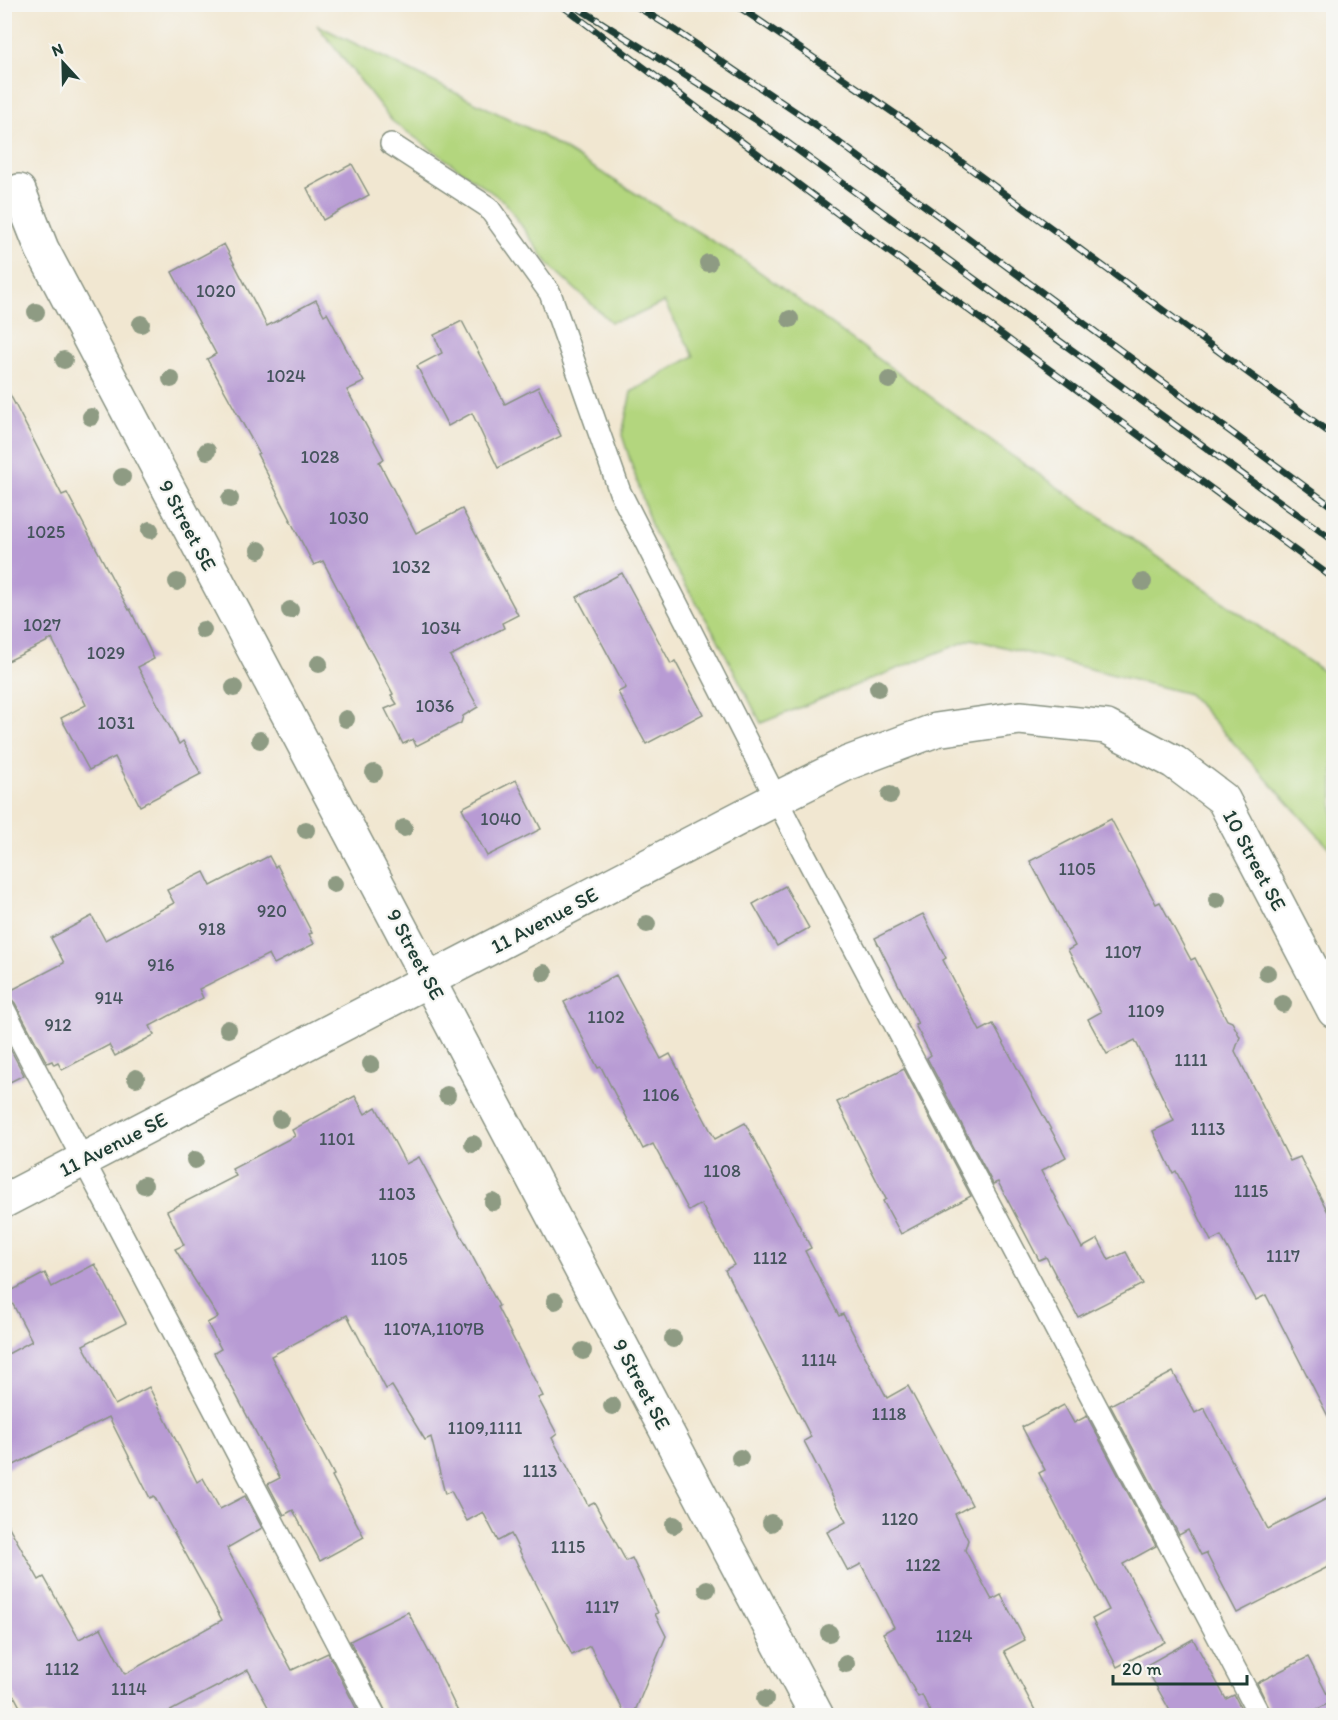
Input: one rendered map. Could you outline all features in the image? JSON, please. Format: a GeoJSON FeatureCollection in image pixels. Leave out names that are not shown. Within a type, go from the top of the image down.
{"type":"FeatureCollection","features":[{"type":"Feature","properties":{"kind":"street","name":"9 Street SE"},"geometry":{"type":"LineString","coordinates":[[19,191],[42,249],[817,1716]]}},
{"type":"Feature","properties":{"kind":"street","name":"11 Avenue SE"},"geometry":{"type":"LineString","coordinates":[[4,1201],[848,763],[936,730],[1020,718],[1107,727]]}},
{"type":"Feature","properties":{"kind":"street","name":"10 Street SE"},"geometry":{"type":"LineString","coordinates":[[1107,727],[1174,762],[1222,799],[1334,1011]]}},
{"type":"Feature","properties":{"kind":"lane"},"geometry":{"type":"LineString","coordinates":[[391,144],[488,207],[550,293],[620,492],[776,799],[1260,1716]]}},
{"type":"Feature","properties":{"kind":"lane"},"geometry":{"type":"LineString","coordinates":[[4,1009],[375,1716]]}},
{"type":"Feature","properties":{"kind":"green space"},"geometry":{"type":"Polygon","coordinates":[[[317,25],[536,132],[742,259],[998,446],[1333,678],[1333,852],[1189,694],[972,639],[761,723],[715,634],[653,531],[622,435],[631,392],[694,356],[664,302],[635,316],[611,322],[549,265],[505,202],[392,121],[317,25]]]}},
{"type":"Feature","properties":{"kind":"building"},"geometry":{"type":"Polygon","coordinates":[[[352,164],[369,195],[323,220],[307,188],[352,164]]]}},
{"type":"Feature","properties":{"kind":"building"},"geometry":{"type":"Polygon","coordinates":[[[224,244],[267,326],[316,300],[324,315],[327,313],[364,382],[347,390],[384,459],[379,462],[416,533],[462,509],[518,615],[502,623],[504,628],[450,656],[478,707],[463,716],[461,723],[416,746],[413,739],[403,744],[385,709],[397,704],[391,695],[393,694],[323,561],[314,565],[290,520],[257,454],[259,453],[207,359],[216,354],[172,272],[224,244]]]}},
{"type":"Feature","properties":{"kind":"building"},"geometry":{"type":"Polygon","coordinates":[[[462,321],[505,404],[538,387],[561,436],[498,468],[472,413],[448,426],[417,366],[442,353],[434,335],[462,321]]]}},
{"type":"Feature","properties":{"kind":"building"},"geometry":{"type":"Polygon","coordinates":[[[4,383],[62,495],[67,493],[130,609],[154,659],[138,667],[179,744],[183,741],[201,774],[140,806],[115,757],[89,770],[61,718],[86,705],[52,639],[4,663],[4,383]]]}},
{"type":"Feature","properties":{"kind":"building"},"geometry":{"type":"Polygon","coordinates":[[[622,573],[671,664],[675,661],[703,714],[646,744],[618,692],[626,688],[577,597],[622,573]]]}},
{"type":"Feature","properties":{"kind":"building"},"geometry":{"type":"Polygon","coordinates":[[[516,780],[541,829],[487,856],[462,808],[516,780]]]}},
{"type":"Feature","properties":{"kind":"building"},"geometry":{"type":"Polygon","coordinates":[[[1111,819],[1156,904],[1160,902],[1191,960],[1195,958],[1227,1020],[1232,1022],[1240,1037],[1235,1051],[1290,1161],[1300,1157],[1334,1224],[1334,1428],[1266,1295],[1256,1300],[1221,1236],[1211,1241],[1176,1171],[1173,1173],[1153,1131],[1174,1121],[1135,1040],[1107,1054],[1088,1019],[1101,1012],[1068,950],[1075,946],[1030,861],[1111,819]]]}},
{"type":"Feature","properties":{"kind":"building"},"geometry":{"type":"Polygon","coordinates":[[[269,856],[275,867],[277,865],[312,933],[309,934],[314,944],[274,964],[269,954],[199,989],[203,998],[150,1026],[154,1035],[115,1056],[109,1045],[62,1070],[58,1063],[54,1065],[52,1061],[47,1063],[15,1003],[4,994],[64,963],[51,938],[92,916],[105,940],[174,903],[167,890],[204,872],[211,886],[269,856]]]}},
{"type":"Feature","properties":{"kind":"building"},"geometry":{"type":"Polygon","coordinates":[[[785,886],[809,928],[777,946],[753,904],[785,886]]]}},
{"type":"Feature","properties":{"kind":"building"},"geometry":{"type":"Polygon","coordinates":[[[923,914],[946,958],[943,960],[980,1031],[993,1024],[1066,1157],[1041,1171],[1082,1248],[1098,1239],[1109,1260],[1126,1252],[1143,1284],[1078,1317],[1046,1257],[1039,1260],[998,1182],[993,1184],[927,1058],[931,1055],[915,1025],[918,1024],[875,938],[923,914]]]}},
{"type":"Feature","properties":{"kind":"building"},"geometry":{"type":"Polygon","coordinates":[[[616,975],[661,1059],[670,1054],[715,1139],[745,1123],[811,1248],[805,1251],[839,1316],[843,1314],[887,1398],[908,1386],[972,1505],[955,1514],[968,1540],[965,1550],[992,1600],[1001,1595],[1025,1640],[1004,1651],[1038,1716],[932,1716],[922,1695],[918,1697],[883,1633],[894,1627],[861,1564],[848,1571],[827,1532],[846,1522],[804,1441],[811,1437],[725,1270],[734,1265],[701,1204],[689,1211],[653,1144],[643,1149],[601,1067],[598,1068],[564,1002],[616,975]]]}},
{"type":"Feature","properties":{"kind":"building"},"geometry":{"type":"Polygon","coordinates":[[[4,1037],[24,1075],[4,1085],[4,1037]]]}},
{"type":"Feature","properties":{"kind":"building"},"geometry":{"type":"Polygon","coordinates":[[[904,1069],[971,1196],[901,1234],[837,1102],[904,1069]]]}},
{"type":"Feature","properties":{"kind":"building"},"geometry":{"type":"Polygon","coordinates":[[[355,1096],[365,1114],[376,1107],[406,1164],[419,1157],[499,1306],[497,1307],[543,1396],[538,1398],[557,1434],[552,1438],[588,1505],[594,1502],[626,1561],[632,1558],[658,1613],[655,1614],[666,1636],[633,1716],[626,1716],[590,1646],[572,1655],[511,1534],[498,1541],[483,1512],[467,1521],[451,1491],[445,1494],[431,1437],[425,1440],[392,1386],[386,1389],[347,1315],[271,1356],[364,1537],[320,1561],[293,1510],[284,1515],[268,1484],[280,1478],[214,1353],[221,1349],[207,1323],[218,1317],[175,1249],[184,1245],[167,1211],[236,1176],[232,1169],[295,1136],[292,1130],[355,1096]]]}},
{"type":"Feature","properties":{"kind":"building"},"geometry":{"type":"Polygon","coordinates":[[[95,1264],[126,1323],[83,1345],[115,1405],[149,1387],[197,1482],[203,1478],[220,1509],[245,1496],[262,1528],[227,1548],[292,1670],[328,1653],[360,1716],[273,1716],[248,1670],[161,1716],[25,1716],[4,1677],[4,1518],[39,1580],[44,1577],[79,1639],[101,1628],[125,1674],[222,1620],[154,1496],[150,1498],[109,1417],[4,1470],[4,1356],[32,1341],[7,1293],[45,1273],[52,1287],[95,1264]]]}},
{"type":"Feature","properties":{"kind":"building"},"geometry":{"type":"Polygon","coordinates":[[[1173,1372],[1195,1413],[1204,1408],[1268,1529],[1334,1495],[1334,1564],[1237,1613],[1206,1553],[1201,1555],[1188,1530],[1179,1535],[1110,1405],[1173,1372]]]}},
{"type":"Feature","properties":{"kind":"building"},"geometry":{"type":"Polygon","coordinates":[[[1064,1405],[1074,1423],[1087,1416],[1156,1546],[1123,1564],[1165,1642],[1117,1667],[1092,1619],[1109,1610],[1039,1473],[1045,1470],[1022,1427],[1064,1405]]]}},
{"type":"Feature","properties":{"kind":"building"},"geometry":{"type":"Polygon","coordinates":[[[408,1612],[460,1716],[388,1716],[350,1641],[408,1612]]]}},
{"type":"Feature","properties":{"kind":"building"},"geometry":{"type":"Polygon","coordinates":[[[1193,1639],[1226,1699],[1234,1695],[1245,1716],[1173,1716],[1145,1666],[1193,1639]]]}},
{"type":"Feature","properties":{"kind":"building"},"geometry":{"type":"Polygon","coordinates":[[[1308,1657],[1331,1702],[1305,1716],[1273,1716],[1257,1683],[1308,1657]]]}},
{"type":"Feature","properties":{"kind":"railway"},"geometry":{"type":"LineString","coordinates":[[560,4],[807,191],[1334,579]]}},
{"type":"Feature","properties":{"kind":"railway"},"geometry":{"type":"LineString","coordinates":[[572,4],[755,119],[1334,541]]}},
{"type":"Feature","properties":{"kind":"railway"},"geometry":{"type":"LineString","coordinates":[[633,4],[818,127],[1334,508]]}},
{"type":"Feature","properties":{"kind":"railway"},"geometry":{"type":"LineString","coordinates":[[735,4],[907,122],[1334,436]]}}]}
